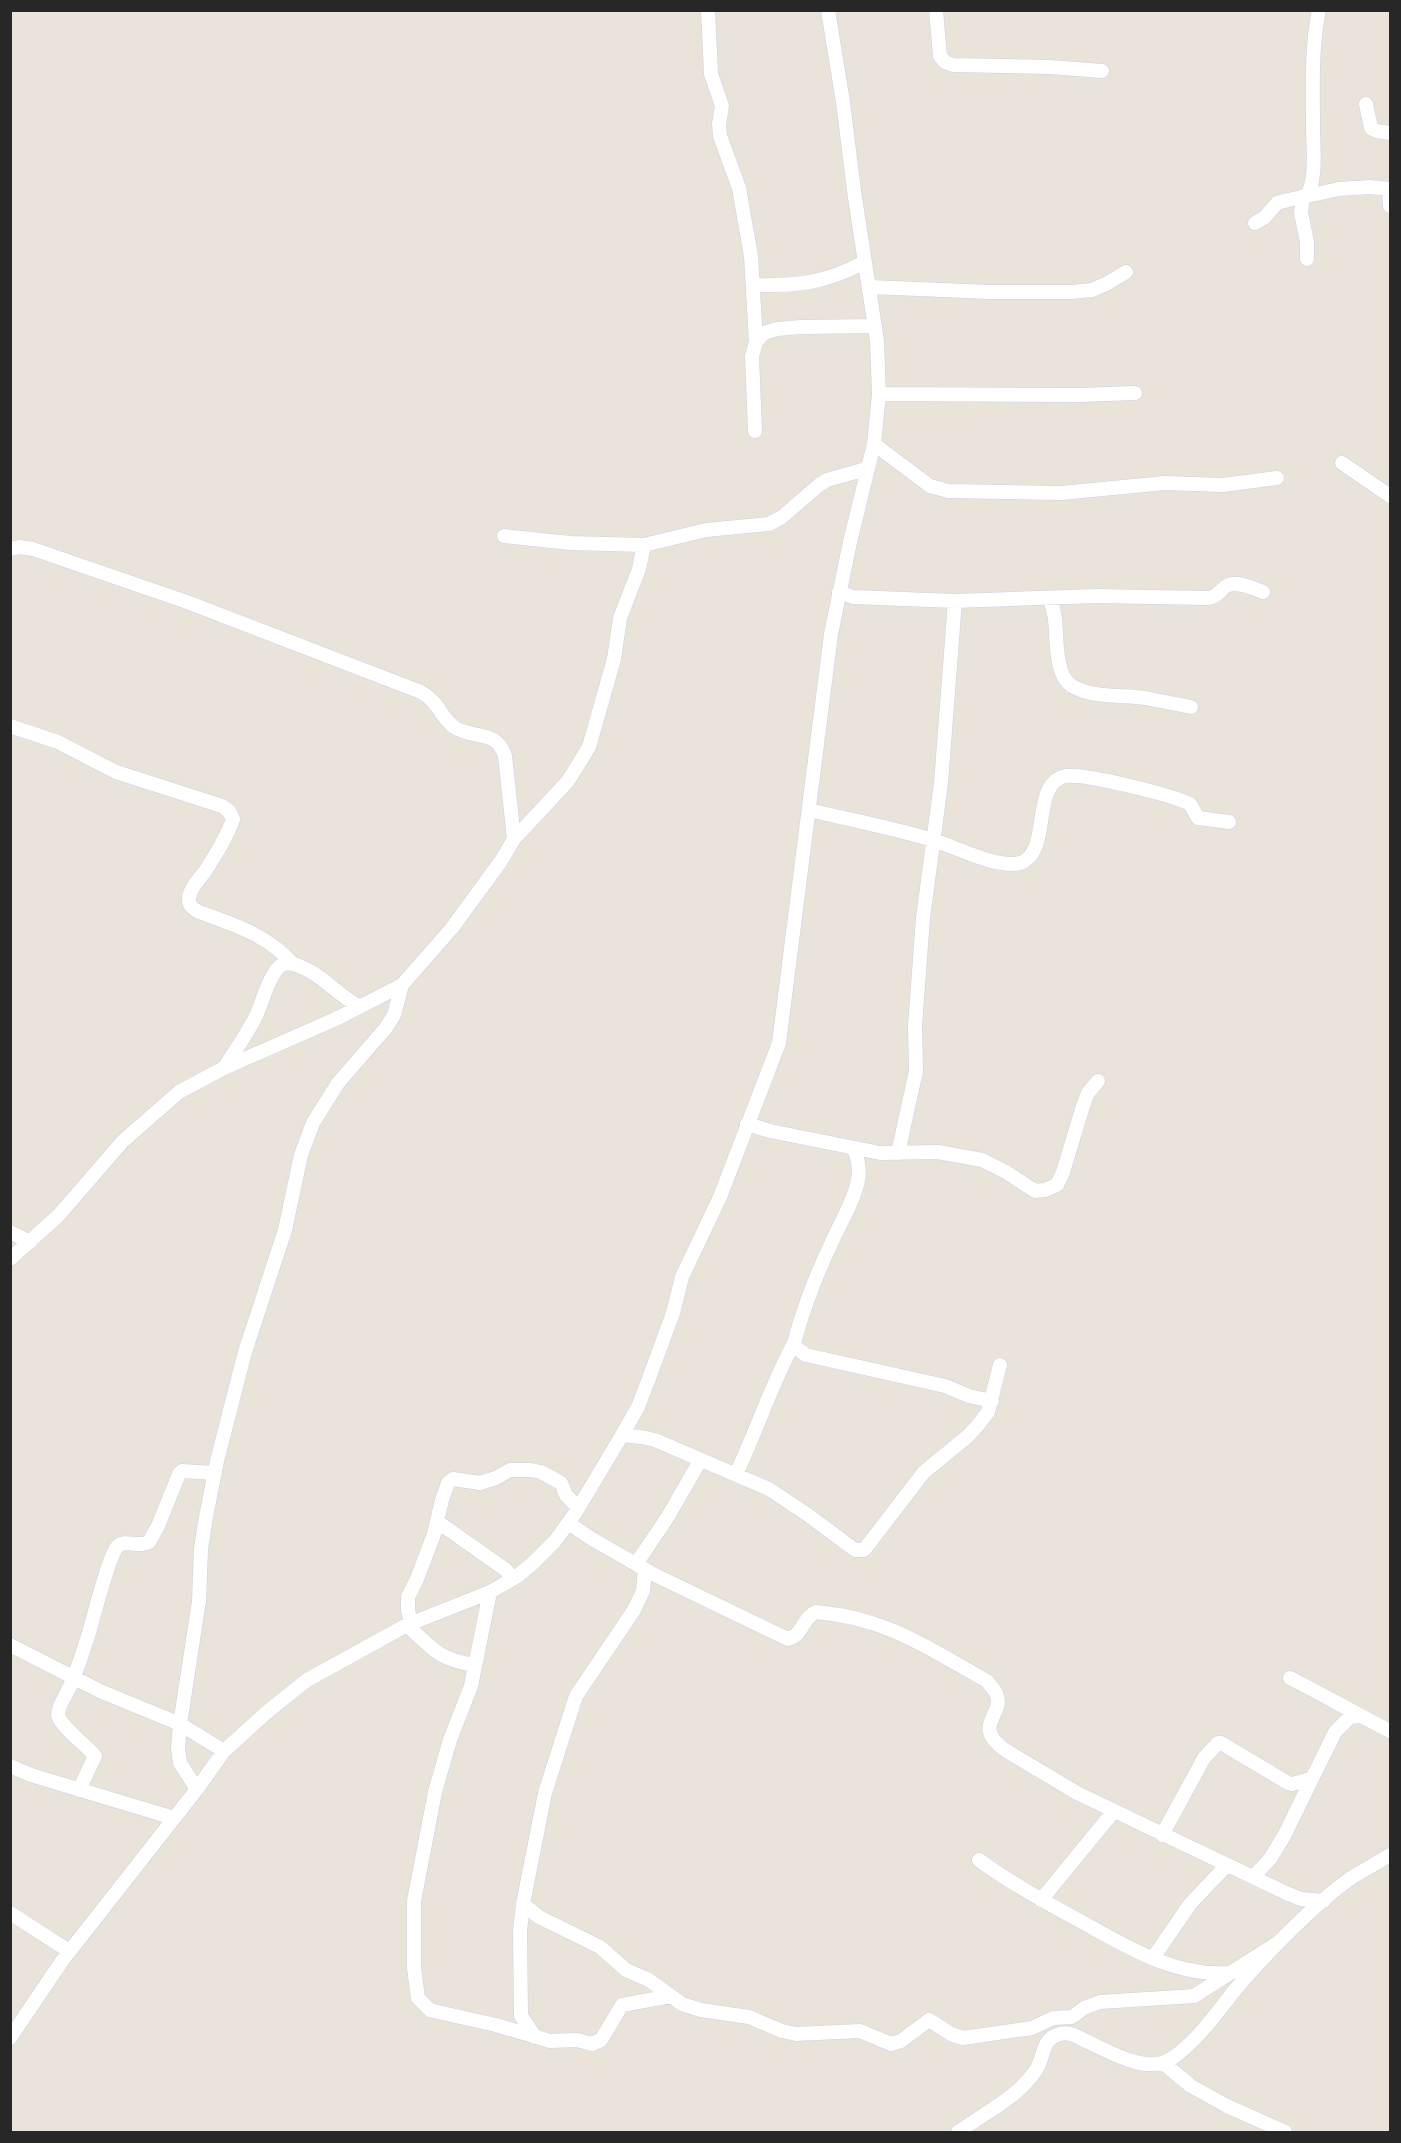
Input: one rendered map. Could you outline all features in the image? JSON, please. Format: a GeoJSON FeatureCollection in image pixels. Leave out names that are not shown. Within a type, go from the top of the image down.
{"type":"FeatureCollection","features":[{"type":"Feature","properties":{"kind":"street"},"geometry":{"type":"LineString","coordinates":[[708,10],[711,74],[722,105],[720,136],[739,188],[751,256],[756,342],[752,356],[754,431]]}},
{"type":"Feature","properties":{"kind":"street"},"geometry":{"type":"LineString","coordinates":[[10,2038],[69,1951],[197,1789],[224,1751],[307,1680],[409,1624],[490,1592],[513,1579],[532,1564],[555,1541],[568,1523],[638,1407],[673,1313],[682,1277],[720,1197],[783,1030],[831,634],[838,592],[866,469],[874,444],[879,394],[875,326],[828,10]]}},
{"type":"Feature","properties":{"kind":"street"},"geometry":{"type":"LineString","coordinates":[[936,10],[940,56],[945,62],[953,65],[1050,67],[1102,71]]}},
{"type":"Feature","properties":{"kind":"street"},"geometry":{"type":"LineString","coordinates":[[1307,259],[1307,242],[1302,213],[1312,175],[1315,28],[1319,10]]}},
{"type":"Feature","properties":{"kind":"street"},"geometry":{"type":"LineString","coordinates":[[1366,104],[1371,128],[1390,133]]}},
{"type":"Feature","properties":{"kind":"street"},"geometry":{"type":"LineString","coordinates":[[1255,224],[1265,217],[1277,202],[1353,187],[1390,189],[1390,206]]}},
{"type":"Feature","properties":{"kind":"street"},"geometry":{"type":"LineString","coordinates":[[753,285],[807,284],[823,280],[865,262]]}},
{"type":"Feature","properties":{"kind":"street"},"geometry":{"type":"LineString","coordinates":[[870,287],[990,292],[1071,292],[1092,290],[1126,272]]}},
{"type":"Feature","properties":{"kind":"street"},"geometry":{"type":"LineString","coordinates":[[756,342],[764,333],[777,329],[875,326]]}},
{"type":"Feature","properties":{"kind":"street"},"geometry":{"type":"LineString","coordinates":[[879,394],[1135,393]]}},
{"type":"Feature","properties":{"kind":"street"},"geometry":{"type":"LineString","coordinates":[[874,444],[930,486],[948,491],[1061,493],[1166,483],[1223,485],[1277,478]]}},
{"type":"Feature","properties":{"kind":"street"},"geometry":{"type":"LineString","coordinates":[[1342,463],[1390,496]]}},
{"type":"Feature","properties":{"kind":"street"},"geometry":{"type":"LineString","coordinates":[[504,536],[582,543],[644,544],[706,530],[769,524],[782,517],[827,480],[866,469]]}},
{"type":"Feature","properties":{"kind":"street"},"geometry":{"type":"LineString","coordinates":[[10,1259],[57,1216],[123,1141],[179,1092],[224,1068],[360,1007],[402,985],[452,928],[501,861],[514,839],[568,781],[589,747],[614,659],[620,618],[639,569],[644,544]]}},
{"type":"Feature","properties":{"kind":"street"},"geometry":{"type":"LineString","coordinates":[[10,549],[19,547],[33,549],[152,589],[422,692],[436,703],[452,726],[490,737],[499,744],[505,756],[514,839]]}},
{"type":"Feature","properties":{"kind":"street"},"geometry":{"type":"LineString","coordinates":[[838,592],[863,597],[955,600],[1096,596],[1207,598],[1219,594],[1232,584],[1244,585],[1263,592]]}},
{"type":"Feature","properties":{"kind":"street"},"geometry":{"type":"LineString","coordinates":[[1049,598],[1054,609],[1058,660],[1062,676],[1067,682],[1075,688],[1088,692],[1145,698],[1191,707]]}},
{"type":"Feature","properties":{"kind":"street"},"geometry":{"type":"LineString","coordinates":[[898,1153],[915,1081],[916,1011],[923,918],[946,730],[955,600]]}},
{"type":"Feature","properties":{"kind":"street"},"geometry":{"type":"LineString","coordinates":[[10,726],[58,742],[116,772],[139,781],[160,785],[222,806],[229,811],[233,819],[231,826],[189,897],[189,903],[193,909],[248,930],[280,951],[292,963],[319,978],[344,999],[360,1007]]}},
{"type":"Feature","properties":{"kind":"street"},"geometry":{"type":"LineString","coordinates":[[810,810],[933,840],[1004,863],[1020,863],[1035,850],[1043,808],[1054,781],[1066,776],[1163,795],[1190,804],[1198,818],[1229,822]]}},
{"type":"Feature","properties":{"kind":"street"},"geometry":{"type":"LineString","coordinates":[[224,1068],[256,1015],[264,992],[278,967],[292,963]]}},
{"type":"Feature","properties":{"kind":"street"},"geometry":{"type":"LineString","coordinates":[[197,1789],[180,1762],[178,1748],[180,1724],[195,1638],[201,1549],[215,1473],[245,1352],[285,1230],[301,1155],[313,1123],[338,1083],[385,1029],[394,1015],[402,985]]}},
{"type":"Feature","properties":{"kind":"street"},"geometry":{"type":"LineString","coordinates":[[747,1124],[770,1131],[880,1153],[938,1152],[982,1160],[1035,1191],[1045,1190],[1057,1185],[1064,1172],[1083,1107],[1088,1094],[1098,1081]]}},
{"type":"Feature","properties":{"kind":"street"},"geometry":{"type":"LineString","coordinates":[[736,1474],[756,1431],[769,1392],[794,1343],[830,1246],[850,1203],[858,1180],[859,1165],[854,1149]]}},
{"type":"Feature","properties":{"kind":"street"},"geometry":{"type":"LineString","coordinates":[[10,1232],[30,1242]]}},
{"type":"Feature","properties":{"kind":"street"},"geometry":{"type":"LineString","coordinates":[[794,1343],[796,1350],[806,1355],[945,1386],[969,1396],[992,1401]]}},
{"type":"Feature","properties":{"kind":"street"},"geometry":{"type":"LineString","coordinates":[[785,1359],[806,1355]]}},
{"type":"Feature","properties":{"kind":"street"},"geometry":{"type":"LineString","coordinates":[[622,1436],[655,1440],[700,1461],[736,1474],[787,1501],[855,1550],[864,1550],[924,1472],[968,1436],[988,1412],[1000,1365]]}},
{"type":"Feature","properties":{"kind":"street"},"geometry":{"type":"LineString","coordinates":[[535,2037],[521,2016],[520,1931],[523,1904],[545,1793],[572,1705],[590,1672],[634,1610],[643,1592],[641,1567],[700,1461]]}},
{"type":"Feature","properties":{"kind":"street"},"geometry":{"type":"LineString","coordinates":[[475,1665],[456,1662],[437,1653],[409,1624],[408,1597],[438,1522],[448,1483],[453,1479],[480,1483],[510,1470],[531,1470],[554,1478],[561,1483],[566,1495],[578,1508]]}},
{"type":"Feature","properties":{"kind":"street"},"geometry":{"type":"LineString","coordinates":[[79,1790],[95,1756],[63,1723],[58,1714],[59,1707],[75,1678],[96,1614],[103,1581],[118,1546],[140,1545],[149,1542],[182,1471],[215,1473]]}},
{"type":"Feature","properties":{"kind":"street"},"geometry":{"type":"LineString","coordinates":[[438,1522],[506,1570],[513,1579]]}},
{"type":"Feature","properties":{"kind":"street"},"geometry":{"type":"LineString","coordinates":[[568,1523],[641,1567],[788,1639],[798,1633],[811,1614],[816,1612],[854,1617],[896,1630],[987,1681],[996,1692],[997,1704],[989,1726],[989,1732],[996,1743],[1077,1793],[1162,1835],[1286,1893],[1301,1899],[1324,1901]]}},
{"type":"Feature","properties":{"kind":"street"},"geometry":{"type":"LineString","coordinates":[[490,1592],[469,1693],[450,1740],[435,1792],[414,1901],[414,1968],[418,1998],[430,2010],[496,2025],[550,2041],[577,2040],[597,2043],[622,2005],[671,1996]]}},
{"type":"Feature","properties":{"kind":"street"},"geometry":{"type":"LineString","coordinates":[[10,1645],[100,1691],[180,1724],[224,1751]]}},
{"type":"Feature","properties":{"kind":"street"},"geometry":{"type":"LineString","coordinates":[[1290,1678],[1390,1731]]}},
{"type":"Feature","properties":{"kind":"street"},"geometry":{"type":"LineString","coordinates":[[1253,1877],[1270,1859],[1284,1836],[1335,1732],[1350,1718],[1361,1716]]}},
{"type":"Feature","properties":{"kind":"street"},"geometry":{"type":"LineString","coordinates":[[1162,1835],[1204,1758],[1218,1743],[1287,1783],[1292,1784],[1311,1779]]}},
{"type":"Feature","properties":{"kind":"street"},"geometry":{"type":"LineString","coordinates":[[10,1766],[79,1790],[174,1818]]}},
{"type":"Feature","properties":{"kind":"street"},"geometry":{"type":"LineString","coordinates":[[1041,1900],[1114,1811]]}},
{"type":"Feature","properties":{"kind":"street"},"geometry":{"type":"LineString","coordinates":[[958,2133],[1019,2089],[1035,2071],[1047,2042],[1060,2034],[1071,2034],[1131,2060],[1152,2064],[1163,2063],[1186,2047],[1279,1942],[1350,1879],[1390,1855]]}},
{"type":"Feature","properties":{"kind":"street"},"geometry":{"type":"LineString","coordinates":[[979,1860],[1010,1883],[1114,1940],[1153,1958],[1170,1965],[1202,1972],[1230,1973]]}},
{"type":"Feature","properties":{"kind":"street"},"geometry":{"type":"LineString","coordinates":[[1153,1958],[1190,1904],[1227,1865]]}},
{"type":"Feature","properties":{"kind":"street"},"geometry":{"type":"LineString","coordinates":[[523,1904],[539,1917],[600,1947],[626,1970],[649,1980],[682,2004],[701,2010],[749,2017],[796,2034],[860,2031],[891,2044],[901,2041],[929,2020],[959,2037],[1000,2034],[1032,2028],[1053,2018],[1072,2017],[1084,2008],[1100,2002],[1194,1996],[1279,1942]]}},
{"type":"Feature","properties":{"kind":"street"},"geometry":{"type":"LineString","coordinates":[[10,1913],[69,1951]]}},
{"type":"Feature","properties":{"kind":"street"},"geometry":{"type":"LineString","coordinates":[[508,2030],[521,2016]]}},
{"type":"Feature","properties":{"kind":"street"},"geometry":{"type":"LineString","coordinates":[[1163,2063],[1191,2085],[1227,2106],[1285,2133]]}}]}
